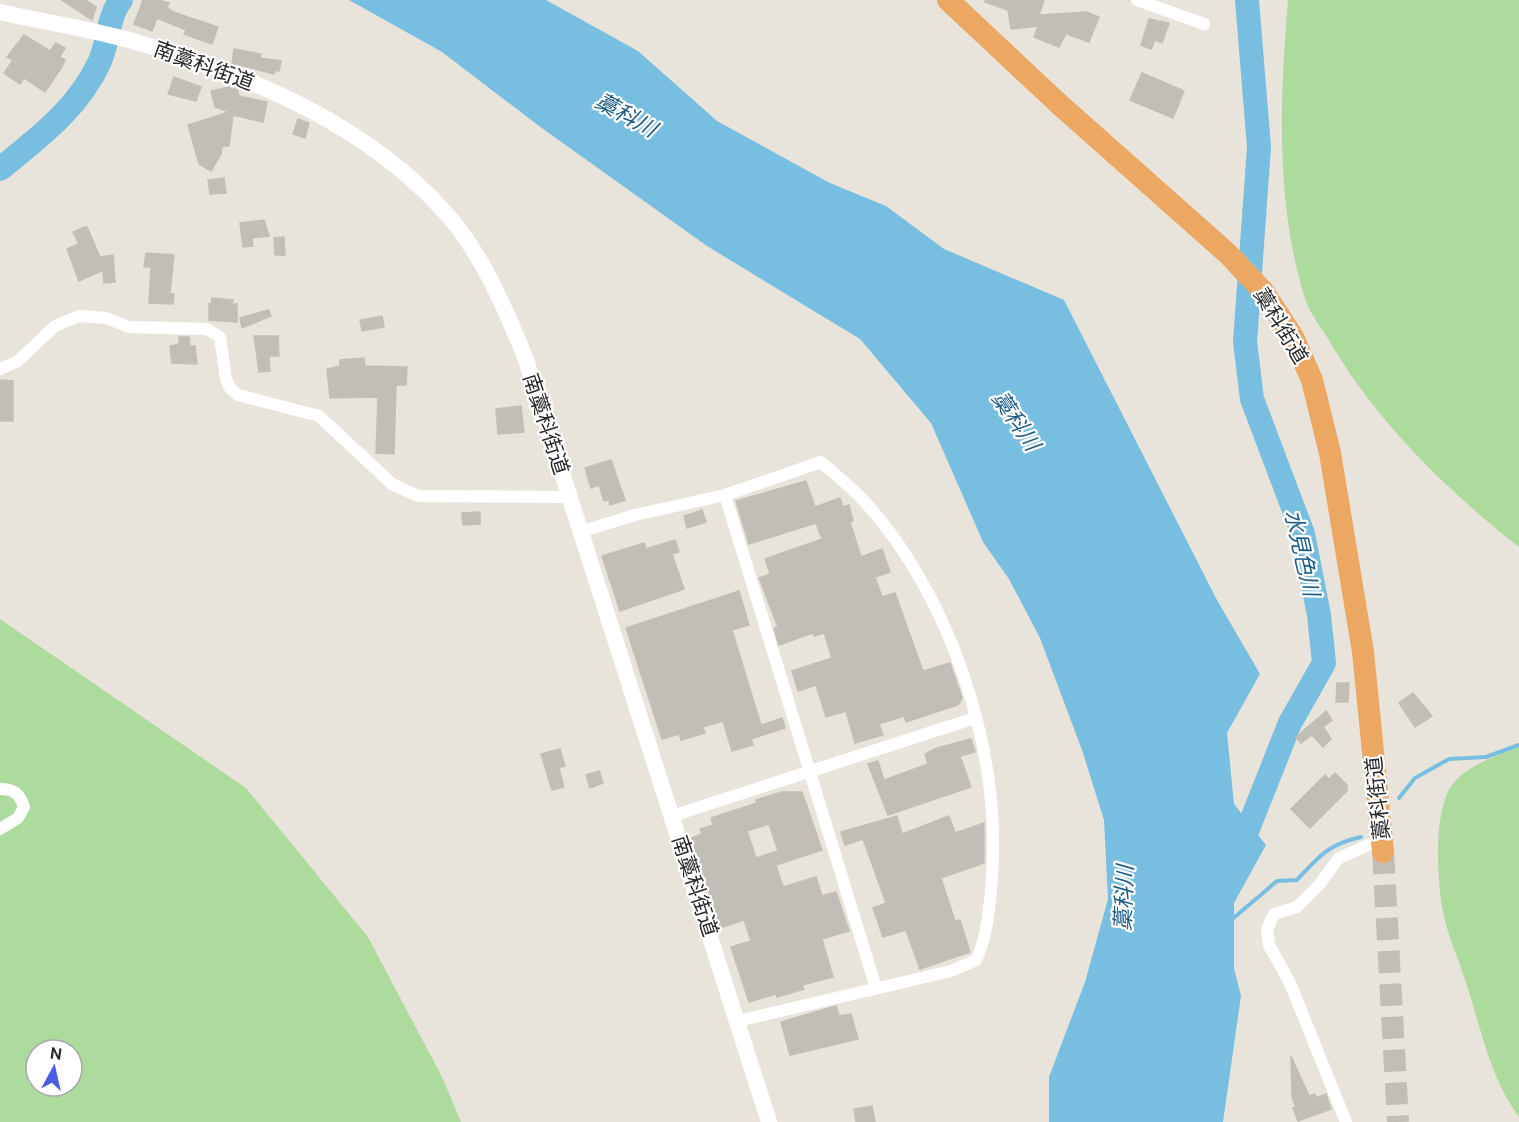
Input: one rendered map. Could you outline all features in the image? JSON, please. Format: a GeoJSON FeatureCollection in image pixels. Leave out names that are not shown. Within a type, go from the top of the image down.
{"type":"FeatureCollection","features":[{"type":"Feature","properties":{"kind":"highway","name":"藁科街道"},"geometry":{"type":"LineString","coordinates":[[948,0],[1059,104],[1245,271],[1273,306],[1293,337],[1312,380],[1330,453],[1363,652],[1383,845]]}},
{"type":"Feature","properties":{"kind":"main road","name":"南藁科街道"},"geometry":{"type":"LineString","coordinates":[[0,12],[145,44],[244,79],[328,119],[391,160],[445,212],[476,255],[499,293],[525,357],[569,496],[583,531],[770,1122]]}},
{"type":"Feature","properties":{"kind":"street"},"geometry":{"type":"LineString","coordinates":[[1137,0],[1204,24]]}},
{"type":"Feature","properties":{"kind":"street"},"geometry":{"type":"LineString","coordinates":[[0,369],[18,361],[55,326],[79,316],[106,318],[129,327],[207,329],[220,337],[230,388],[238,395],[320,416],[392,484],[418,496],[569,496]]}},
{"type":"Feature","properties":{"kind":"street"},"geometry":{"type":"LineString","coordinates":[[583,531],[635,515],[725,495],[821,462],[870,508],[925,585],[939,615],[975,718],[989,775],[994,853],[990,903],[976,960],[951,971],[738,1021]]}},
{"type":"Feature","properties":{"kind":"street"},"geometry":{"type":"LineString","coordinates":[[725,495],[876,987]]}},
{"type":"Feature","properties":{"kind":"street"},"geometry":{"type":"LineString","coordinates":[[672,816],[975,718]]}},
{"type":"Feature","properties":{"kind":"street"},"geometry":{"type":"LineString","coordinates":[[0,789],[10,789],[21,796],[24,807],[18,818],[0,829]]}},
{"type":"Feature","properties":{"kind":"street"},"geometry":{"type":"LineString","coordinates":[[1346,1122],[1290,983],[1269,945],[1267,929],[1274,914],[1297,907],[1318,886],[1340,858],[1383,845]]}},
{"type":"Feature","properties":{"kind":"green space"},"geometry":{"type":"Polygon","coordinates":[[[1288,0],[1519,0],[1519,547],[1438,477],[1389,424],[1346,367],[1314,318],[1307,303],[1295,262],[1284,188],[1282,112],[1288,0]]]}},
{"type":"Feature","properties":{"kind":"green space"},"geometry":{"type":"Polygon","coordinates":[[[0,619],[246,788],[368,937],[442,1077],[461,1122],[0,1122],[0,619]]]}},
{"type":"Feature","properties":{"kind":"green space"},"geometry":{"type":"Polygon","coordinates":[[[1519,747],[1519,1117],[1500,1086],[1448,931],[1441,899],[1438,847],[1442,811],[1452,785],[1474,767],[1519,747]]]}},
{"type":"Feature","properties":{"kind":"water","name":"藁科川"},"geometry":{"type":"Polygon","coordinates":[[[349,0],[546,0],[638,51],[717,121],[830,183],[886,206],[944,249],[1064,300],[1217,600],[1260,674],[1227,733],[1234,804],[1266,845],[1234,903],[1234,968],[1241,996],[1223,1122],[1049,1122],[1049,1077],[1085,982],[1108,899],[1104,820],[1082,750],[1040,638],[1009,579],[983,542],[931,423],[860,339],[707,246],[539,126],[442,52],[349,0]]]}},
{"type":"Feature","properties":{"kind":"building"},"geometry":{"type":"Polygon","coordinates":[[[62,0],[86,0],[96,7],[92,20],[62,0]]]}},
{"type":"Feature","properties":{"kind":"building"},"geometry":{"type":"Polygon","coordinates":[[[143,0],[160,0],[169,3],[167,7],[173,12],[218,27],[212,44],[184,34],[186,30],[157,18],[152,31],[134,24],[143,0]]]}},
{"type":"Feature","properties":{"kind":"building"},"geometry":{"type":"Polygon","coordinates":[[[985,0],[1044,0],[1039,15],[1086,12],[1099,17],[1089,42],[1066,34],[1059,47],[1034,37],[1038,26],[1011,29],[1008,10],[985,2],[985,0]]]}},
{"type":"Feature","properties":{"kind":"building"},"geometry":{"type":"Polygon","coordinates":[[[1149,19],[1169,23],[1162,43],[1155,40],[1151,49],[1141,45],[1149,19]]]}},
{"type":"Feature","properties":{"kind":"building"},"geometry":{"type":"Polygon","coordinates":[[[24,35],[50,51],[56,43],[65,48],[60,57],[65,60],[62,67],[45,92],[24,78],[20,84],[4,73],[13,60],[7,57],[24,35]]]}},
{"type":"Feature","properties":{"kind":"building"},"geometry":{"type":"Polygon","coordinates":[[[234,49],[261,54],[260,58],[281,61],[279,71],[275,70],[274,74],[232,63],[234,49]]]}},
{"type":"Feature","properties":{"kind":"building"},"geometry":{"type":"Polygon","coordinates":[[[1142,73],[1184,91],[1173,118],[1130,100],[1142,73]]]}},
{"type":"Feature","properties":{"kind":"building"},"geometry":{"type":"Polygon","coordinates":[[[174,77],[201,87],[196,101],[168,94],[174,77]]]}},
{"type":"Feature","properties":{"kind":"building"},"geometry":{"type":"Polygon","coordinates":[[[229,87],[238,90],[239,96],[267,102],[263,122],[233,115],[229,146],[222,146],[221,154],[211,171],[199,164],[188,125],[229,112],[215,107],[211,91],[229,87]]]}},
{"type":"Feature","properties":{"kind":"building"},"geometry":{"type":"Polygon","coordinates":[[[298,119],[309,123],[305,138],[293,134],[298,119]]]}},
{"type":"Feature","properties":{"kind":"building"},"geometry":{"type":"Polygon","coordinates":[[[224,178],[226,193],[210,194],[208,180],[224,178]]]}},
{"type":"Feature","properties":{"kind":"building"},"geometry":{"type":"Polygon","coordinates":[[[264,220],[269,236],[252,238],[253,246],[243,247],[240,223],[264,220]]]}},
{"type":"Feature","properties":{"kind":"building"},"geometry":{"type":"Polygon","coordinates":[[[87,227],[100,257],[113,255],[115,282],[104,283],[103,270],[79,281],[67,249],[79,244],[73,232],[87,227]]]}},
{"type":"Feature","properties":{"kind":"building"},"geometry":{"type":"Polygon","coordinates":[[[284,237],[285,255],[275,255],[274,238],[284,237]]]}},
{"type":"Feature","properties":{"kind":"building"},"geometry":{"type":"Polygon","coordinates":[[[146,253],[174,255],[170,293],[174,294],[173,304],[149,303],[151,267],[144,267],[146,253]]]}},
{"type":"Feature","properties":{"kind":"building"},"geometry":{"type":"Polygon","coordinates":[[[212,298],[233,300],[232,304],[237,304],[237,322],[209,320],[209,304],[212,298]]]}},
{"type":"Feature","properties":{"kind":"building"},"geometry":{"type":"Polygon","coordinates":[[[269,310],[271,316],[242,328],[240,318],[269,310]]]}},
{"type":"Feature","properties":{"kind":"building"},"geometry":{"type":"Polygon","coordinates":[[[382,316],[384,327],[362,331],[360,320],[382,316]]]}},
{"type":"Feature","properties":{"kind":"building"},"geometry":{"type":"Polygon","coordinates":[[[254,336],[278,336],[279,356],[269,356],[270,371],[259,372],[254,336]]]}},
{"type":"Feature","properties":{"kind":"building"},"geometry":{"type":"Polygon","coordinates":[[[179,337],[189,337],[190,346],[195,346],[197,364],[172,363],[170,346],[179,344],[179,337]]]}},
{"type":"Feature","properties":{"kind":"building"},"geometry":{"type":"Polygon","coordinates":[[[364,358],[365,366],[407,367],[406,385],[396,385],[394,454],[376,453],[378,397],[330,398],[327,369],[340,366],[340,360],[364,358]]]}},
{"type":"Feature","properties":{"kind":"building"},"geometry":{"type":"Polygon","coordinates":[[[0,380],[13,381],[13,421],[0,421],[0,380]]]}},
{"type":"Feature","properties":{"kind":"building"},"geometry":{"type":"Polygon","coordinates":[[[521,406],[524,432],[498,434],[496,409],[521,406]]]}},
{"type":"Feature","properties":{"kind":"building"},"geometry":{"type":"Polygon","coordinates":[[[611,460],[625,500],[610,505],[609,500],[604,501],[599,485],[591,488],[585,468],[611,460]]]}},
{"type":"Feature","properties":{"kind":"building"},"geometry":{"type":"Polygon","coordinates":[[[806,481],[815,507],[840,498],[843,507],[849,505],[853,521],[850,522],[861,557],[882,549],[890,572],[875,577],[882,597],[895,593],[923,671],[950,663],[962,698],[958,705],[906,722],[904,716],[879,724],[883,735],[855,743],[846,711],[826,717],[816,685],[798,691],[792,671],[832,658],[824,633],[814,636],[813,633],[779,645],[774,628],[778,627],[759,578],[770,574],[765,559],[822,539],[816,523],[749,544],[736,501],[806,481]]]}},
{"type":"Feature","properties":{"kind":"building"},"geometry":{"type":"Polygon","coordinates":[[[702,510],[706,522],[687,528],[684,516],[702,510]]]}},
{"type":"Feature","properties":{"kind":"building"},"geometry":{"type":"Polygon","coordinates":[[[480,512],[480,524],[463,525],[462,513],[480,512]]]}},
{"type":"Feature","properties":{"kind":"building"},"geometry":{"type":"Polygon","coordinates":[[[675,540],[679,552],[672,554],[684,589],[620,611],[602,556],[644,543],[646,549],[675,540]]]}},
{"type":"Feature","properties":{"kind":"building"},"geometry":{"type":"Polygon","coordinates":[[[739,591],[749,625],[732,630],[761,725],[782,718],[785,728],[751,739],[753,745],[732,751],[723,721],[703,727],[705,733],[681,740],[679,734],[662,739],[626,628],[739,591]]]}},
{"type":"Feature","properties":{"kind":"building"},"geometry":{"type":"Polygon","coordinates":[[[1337,683],[1349,683],[1348,702],[1336,702],[1337,683]]]}},
{"type":"Feature","properties":{"kind":"building"},"geometry":{"type":"Polygon","coordinates":[[[1413,693],[1432,716],[1415,727],[1399,703],[1413,693]]]}},
{"type":"Feature","properties":{"kind":"building"},"geometry":{"type":"Polygon","coordinates":[[[1326,711],[1332,720],[1323,727],[1331,739],[1323,747],[1312,735],[1301,743],[1296,737],[1326,711]]]}},
{"type":"Feature","properties":{"kind":"building"},"geometry":{"type":"Polygon","coordinates":[[[971,739],[975,752],[960,756],[971,787],[888,815],[868,764],[878,761],[884,780],[928,764],[925,754],[937,748],[971,739]]]}},
{"type":"Feature","properties":{"kind":"building"},"geometry":{"type":"Polygon","coordinates":[[[560,749],[565,766],[559,768],[564,787],[552,790],[541,754],[560,749]]]}},
{"type":"Feature","properties":{"kind":"building"},"geometry":{"type":"Polygon","coordinates":[[[599,771],[603,783],[590,788],[586,775],[599,771]]]}},
{"type":"Feature","properties":{"kind":"building"},"geometry":{"type":"Polygon","coordinates":[[[1335,773],[1347,785],[1347,791],[1310,828],[1291,809],[1325,775],[1329,779],[1335,773]]]}},
{"type":"Feature","properties":{"kind":"building"},"geometry":{"type":"Polygon","coordinates":[[[782,792],[802,792],[822,850],[776,865],[783,887],[816,877],[822,896],[836,892],[849,931],[822,939],[833,977],[802,985],[804,989],[749,1002],[731,947],[751,941],[744,920],[720,928],[692,838],[702,834],[700,829],[713,825],[711,818],[757,803],[756,800],[782,792]],[[769,824],[747,831],[756,858],[778,851],[769,824]]]}},
{"type":"Feature","properties":{"kind":"building"},"geometry":{"type":"Polygon","coordinates":[[[897,816],[902,834],[949,816],[955,833],[984,823],[984,863],[941,878],[955,921],[960,920],[970,952],[920,969],[906,930],[883,937],[873,908],[886,903],[863,839],[845,845],[841,832],[897,816]]]}},
{"type":"Feature","properties":{"kind":"building"},"geometry":{"type":"Polygon","coordinates":[[[836,1006],[839,1016],[851,1014],[858,1039],[790,1055],[781,1022],[836,1006]]]}},
{"type":"Feature","properties":{"kind":"building"},"geometry":{"type":"Polygon","coordinates":[[[1291,1056],[1309,1096],[1315,1094],[1316,1098],[1326,1094],[1331,1109],[1298,1121],[1293,1108],[1296,1107],[1292,1097],[1291,1056]]]}},
{"type":"Feature","properties":{"kind":"building"},"geometry":{"type":"Polygon","coordinates":[[[872,1106],[875,1122],[856,1122],[854,1109],[872,1106]]]}},
{"type":"Feature","properties":{"kind":"waterway"},"geometry":{"type":"LineString","coordinates":[[0,169],[56,121],[81,93],[100,61],[113,14],[121,0]]}},
{"type":"Feature","properties":{"kind":"waterway","name":"水見色川"},"geometry":{"type":"LineString","coordinates":[[1238,854],[1290,723],[1324,663],[1319,615],[1303,534],[1252,399],[1245,342],[1259,147],[1247,0]]}},
{"type":"Feature","properties":{"kind":"waterway"},"geometry":{"type":"LineString","coordinates":[[1399,798],[1415,778],[1449,759],[1486,757],[1519,745]]}},
{"type":"Feature","properties":{"kind":"waterway"},"geometry":{"type":"LineString","coordinates":[[1230,921],[1277,881],[1297,880],[1332,847],[1361,837]]}},
{"type":"Feature","properties":{"kind":"tunnel"},"geometry":{"type":"LineString","coordinates":[[1383,852],[1398,1122]]}}]}
